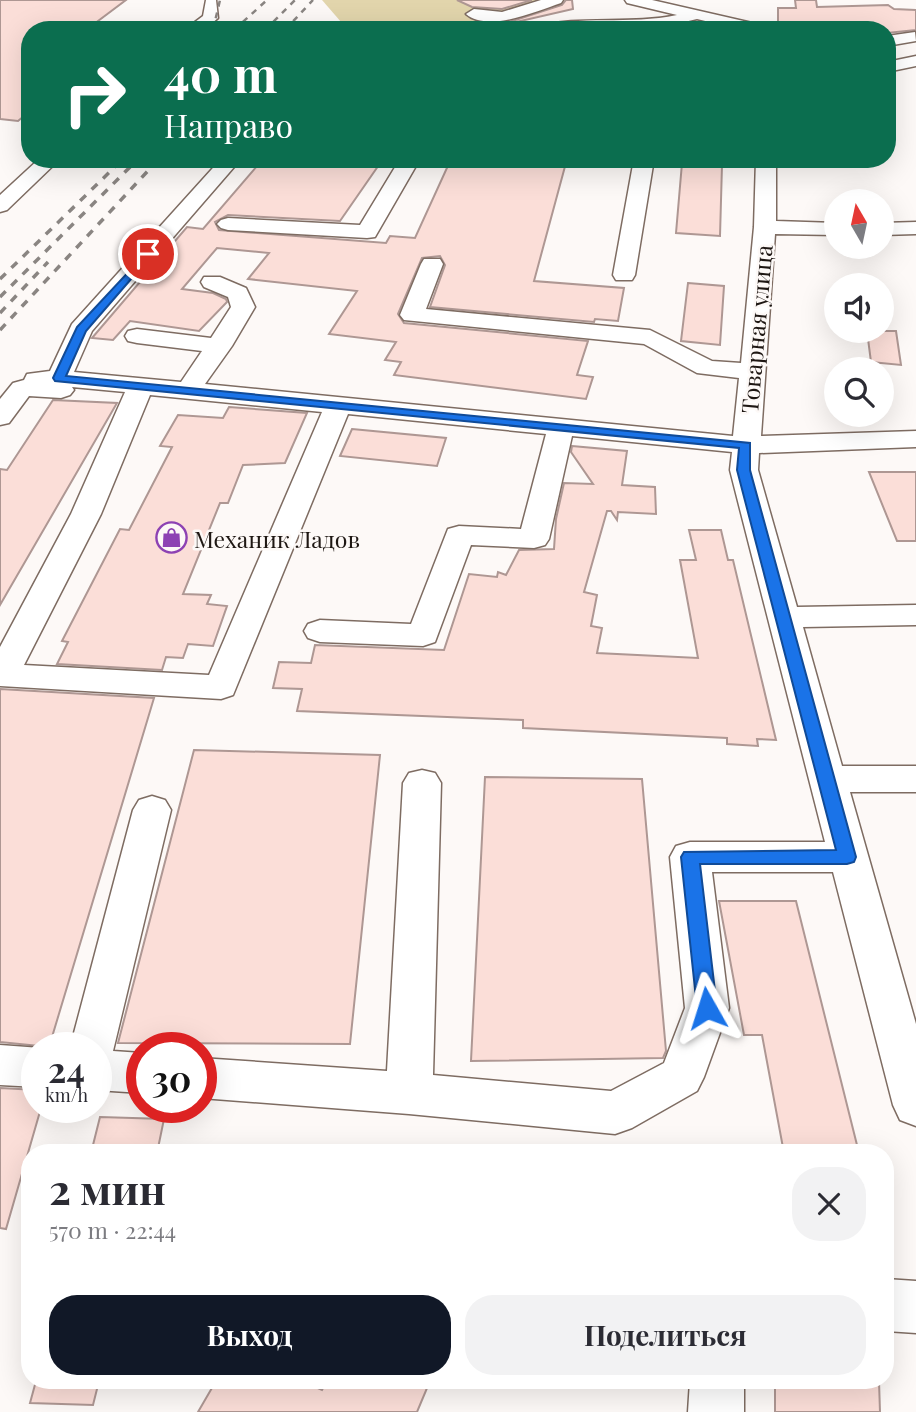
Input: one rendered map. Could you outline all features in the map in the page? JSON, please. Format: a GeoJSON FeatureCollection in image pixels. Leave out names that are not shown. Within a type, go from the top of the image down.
{"type":"FeatureCollection","features":[{"type":"Feature","properties":{"kind":"street"},"geometry":{"type":"LineString","coordinates":[[474,14],[503,17],[556,0]]}},
{"type":"Feature","properties":{"kind":"street"},"geometry":{"type":"LineString","coordinates":[[632,0],[722,21]]}},
{"type":"Feature","properties":{"kind":"street"},"geometry":{"type":"LineString","coordinates":[[205,21],[210,18],[211,3]]}},
{"type":"Feature","properties":{"kind":"street"},"geometry":{"type":"LineString","coordinates":[[754,9],[755,21]]}},
{"type":"Feature","properties":{"kind":"street"},"geometry":{"type":"LineString","coordinates":[[668,21],[696,15]]}},
{"type":"Feature","properties":{"kind":"street"},"geometry":{"type":"LineString","coordinates":[[896,40],[915,37]]}},
{"type":"Feature","properties":{"kind":"street"},"geometry":{"type":"LineString","coordinates":[[896,65],[916,61]]}},
{"type":"Feature","properties":{"kind":"street"},"geometry":{"type":"LineString","coordinates":[[0,206],[41,168]]}},
{"type":"Feature","properties":{"kind":"street"},"geometry":{"type":"LineString","coordinates":[[224,168],[81,330],[48,379],[746,445],[916,439]]}},
{"type":"Feature","properties":{"kind":"street"},"geometry":{"type":"LineString","coordinates":[[228,224],[367,232],[405,168]]}},
{"type":"Feature","properties":{"kind":"street"},"geometry":{"type":"LineString","coordinates":[[624,275],[642,168]]}},
{"type":"Feature","properties":{"kind":"street","name":"Товарная улица"},"geometry":{"type":"LineString","coordinates":[[766,168],[765,227],[744,470],[916,1105]]}},
{"type":"Feature","properties":{"kind":"street"},"geometry":{"type":"LineString","coordinates":[[765,227],[824,229]]}},
{"type":"Feature","properties":{"kind":"street"},"geometry":{"type":"LineString","coordinates":[[894,229],[916,228]]}},
{"type":"Feature","properties":{"kind":"street"},"geometry":{"type":"LineString","coordinates":[[432,264],[412,315],[650,337],[706,368],[753,372]]}},
{"type":"Feature","properties":{"kind":"street"},"geometry":{"type":"LineString","coordinates":[[188,391],[243,307],[238,293],[212,282]]}},
{"type":"Feature","properties":{"kind":"street"},"geometry":{"type":"LineString","coordinates":[[137,336],[219,346]]}},
{"type":"Feature","properties":{"kind":"street"},"geometry":{"type":"LineString","coordinates":[[127,385],[86,514],[2,675],[221,687],[338,405]]}},
{"type":"Feature","properties":{"kind":"street"},"geometry":{"type":"LineString","coordinates":[[0,417],[22,388],[109,394],[127,385]]}},
{"type":"Feature","properties":{"kind":"street"},"geometry":{"type":"LineString","coordinates":[[320,631],[424,635],[459,536],[534,539],[561,427]]}},
{"type":"Feature","properties":{"kind":"street"},"geometry":{"type":"LineString","coordinates":[[782,617],[916,615]]}},
{"type":"Feature","properties":{"kind":"street"},"geometry":{"type":"LineString","coordinates":[[826,779],[916,779]]}},
{"type":"Feature","properties":{"kind":"street"},"geometry":{"type":"LineString","coordinates":[[410,1093],[422,783]]}},
{"type":"Feature","properties":{"kind":"street"},"geometry":{"type":"LineString","coordinates":[[96,1032],[152,810]]}},
{"type":"Feature","properties":{"kind":"street"},"geometry":{"type":"LineString","coordinates":[[217,1079],[410,1093],[615,1113],[681,1077],[707,1008],[690,857],[847,857]]}},
{"type":"Feature","properties":{"kind":"street"},"geometry":{"type":"LineString","coordinates":[[0,1065],[21,1066]]}},
{"type":"Feature","properties":{"kind":"street"},"geometry":{"type":"LineString","coordinates":[[894,1306],[916,1307]]}},
{"type":"Feature","properties":{"kind":"street"},"geometry":{"type":"LineString","coordinates":[[716,1412],[717,1389]]}},
{"type":"Feature","properties":{"kind":"shaded area"},"geometry":{"type":"Polygon","coordinates":[[[322,0],[553,0],[477,21],[340,21],[322,0]]]}},
{"type":"Feature","properties":{"kind":"building"},"geometry":{"type":"Polygon","coordinates":[[[0,0],[126,0],[98,21],[21,21],[21,118],[18,121],[0,119],[0,0]]]}},
{"type":"Feature","properties":{"kind":"building"},"geometry":{"type":"Polygon","coordinates":[[[457,0],[532,0],[502,9],[472,7],[457,0]]]}},
{"type":"Feature","properties":{"kind":"building"},"geometry":{"type":"Polygon","coordinates":[[[566,0],[572,0],[573,9],[512,21],[562,5],[566,0]]]}},
{"type":"Feature","properties":{"kind":"building"},"geometry":{"type":"Polygon","coordinates":[[[795,0],[816,0],[817,7],[888,5],[894,9],[916,10],[916,30],[896,32],[896,21],[778,21],[778,8],[796,8],[795,0]]]}},
{"type":"Feature","properties":{"kind":"building"},"geometry":{"type":"Polygon","coordinates":[[[255,168],[377,168],[340,221],[228,215],[215,222],[219,230],[386,243],[390,236],[415,238],[447,168],[565,168],[534,281],[624,288],[618,321],[595,319],[594,322],[430,307],[445,265],[440,256],[422,258],[398,314],[404,323],[588,341],[577,375],[593,377],[586,399],[394,375],[401,362],[385,360],[396,342],[329,334],[357,291],[248,279],[269,253],[217,248],[182,289],[213,293],[226,299],[227,302],[199,331],[130,321],[113,340],[92,338],[187,227],[203,229],[255,168]]]}},
{"type":"Feature","properties":{"kind":"building"},"geometry":{"type":"Polygon","coordinates":[[[682,168],[722,168],[720,236],[676,233],[682,168]]]}},
{"type":"Feature","properties":{"kind":"building"},"geometry":{"type":"Polygon","coordinates":[[[688,283],[724,286],[720,345],[681,341],[688,283]]]}},
{"type":"Feature","properties":{"kind":"building"},"geometry":{"type":"Polygon","coordinates":[[[896,331],[901,365],[894,364],[894,357],[870,357],[869,343],[894,343],[896,331]]]}},
{"type":"Feature","properties":{"kind":"building"},"geometry":{"type":"Polygon","coordinates":[[[53,400],[117,403],[0,605],[0,469],[7,470],[53,400]]]}},
{"type":"Feature","properties":{"kind":"building"},"geometry":{"type":"Polygon","coordinates":[[[229,407],[307,413],[285,463],[243,465],[228,503],[220,503],[183,594],[211,595],[207,604],[227,606],[213,646],[188,644],[183,658],[166,657],[162,670],[57,664],[68,642],[62,641],[120,529],[129,530],[172,447],[160,446],[178,415],[223,418],[229,407]]]}},
{"type":"Feature","properties":{"kind":"building"},"geometry":{"type":"Polygon","coordinates":[[[352,429],[446,438],[437,466],[340,456],[352,429]]]}},
{"type":"Feature","properties":{"kind":"building"},"geometry":{"type":"Polygon","coordinates":[[[572,446],[627,451],[622,485],[655,487],[656,514],[618,512],[617,520],[611,511],[607,511],[584,592],[597,595],[591,626],[602,628],[597,653],[698,658],[680,560],[696,560],[689,530],[721,530],[728,560],[733,560],[776,740],[757,739],[758,746],[727,744],[727,738],[523,728],[523,720],[297,711],[302,689],[273,688],[279,662],[311,663],[315,645],[444,650],[469,574],[497,577],[498,572],[506,575],[519,550],[554,549],[556,519],[564,483],[593,484],[571,452],[572,446]]]}},
{"type":"Feature","properties":{"kind":"building"},"geometry":{"type":"Polygon","coordinates":[[[869,472],[916,472],[916,541],[897,541],[869,472]]]}},
{"type":"Feature","properties":{"kind":"building"},"geometry":{"type":"Polygon","coordinates":[[[0,689],[154,698],[54,1032],[21,1032],[21,1044],[0,1042],[0,689]]]}},
{"type":"Feature","properties":{"kind":"building"},"geometry":{"type":"Polygon","coordinates":[[[194,750],[380,755],[350,1044],[217,1043],[217,1032],[126,1032],[126,1043],[118,1043],[194,750]]]}},
{"type":"Feature","properties":{"kind":"building"},"geometry":{"type":"Polygon","coordinates":[[[485,777],[642,779],[666,1051],[663,1058],[471,1061],[485,777]]]}},
{"type":"Feature","properties":{"kind":"building"},"geometry":{"type":"Polygon","coordinates":[[[719,901],[796,901],[857,1144],[782,1144],[762,1035],[744,1035],[719,901]]]}},
{"type":"Feature","properties":{"kind":"building"},"geometry":{"type":"Polygon","coordinates":[[[0,1088],[21,1089],[21,1123],[37,1123],[31,1144],[21,1144],[21,1177],[6,1229],[0,1228],[0,1088]]]}},
{"type":"Feature","properties":{"kind":"building"},"geometry":{"type":"Polygon","coordinates":[[[112,1117],[126,1118],[126,1123],[163,1123],[159,1144],[93,1144],[98,1123],[112,1123],[112,1117]]]}},
{"type":"Feature","properties":{"kind":"building"},"geometry":{"type":"Polygon","coordinates":[[[34,1389],[97,1389],[93,1405],[30,1403],[34,1389]]]}},
{"type":"Feature","properties":{"kind":"building"},"geometry":{"type":"Polygon","coordinates":[[[211,1389],[427,1389],[417,1412],[198,1412],[211,1389]]]}},
{"type":"Feature","properties":{"kind":"building"},"geometry":{"type":"Polygon","coordinates":[[[775,1389],[879,1389],[880,1412],[775,1412],[775,1389]]]}},
{"type":"Feature","properties":{"kind":"railway"},"geometry":{"type":"LineString","coordinates":[[215,21],[220,0]]}},
{"type":"Feature","properties":{"kind":"railway"},"geometry":{"type":"LineString","coordinates":[[244,21],[267,0]]}},
{"type":"Feature","properties":{"kind":"railway"},"geometry":{"type":"LineString","coordinates":[[274,21],[295,0]]}},
{"type":"Feature","properties":{"kind":"railway"},"geometry":{"type":"LineString","coordinates":[[293,21],[313,0]]}},
{"type":"Feature","properties":{"kind":"railway"},"geometry":{"type":"LineString","coordinates":[[0,279],[114,168]]}},
{"type":"Feature","properties":{"kind":"railway"},"geometry":{"type":"LineString","coordinates":[[0,297],[129,168]]}},
{"type":"Feature","properties":{"kind":"railway"},"geometry":{"type":"LineString","coordinates":[[0,330],[151,168]]}},
{"type":"Feature","properties":{"kind":"railway"},"geometry":{"type":"LineString","coordinates":[[0,313],[48,262]]}},
{"type":"Feature","properties":{"kind":"place","name":"Механик Ладов"},"geometry":{"type":"Point","coordinates":[171,538]}},
{"type":"Feature","properties":{"kind":"route"},"geometry":{"type":"LineString","coordinates":[[148,254],[81,330],[59,378],[746,445],[744,470],[761,540],[847,857],[690,857],[707,1008]]}}]}
